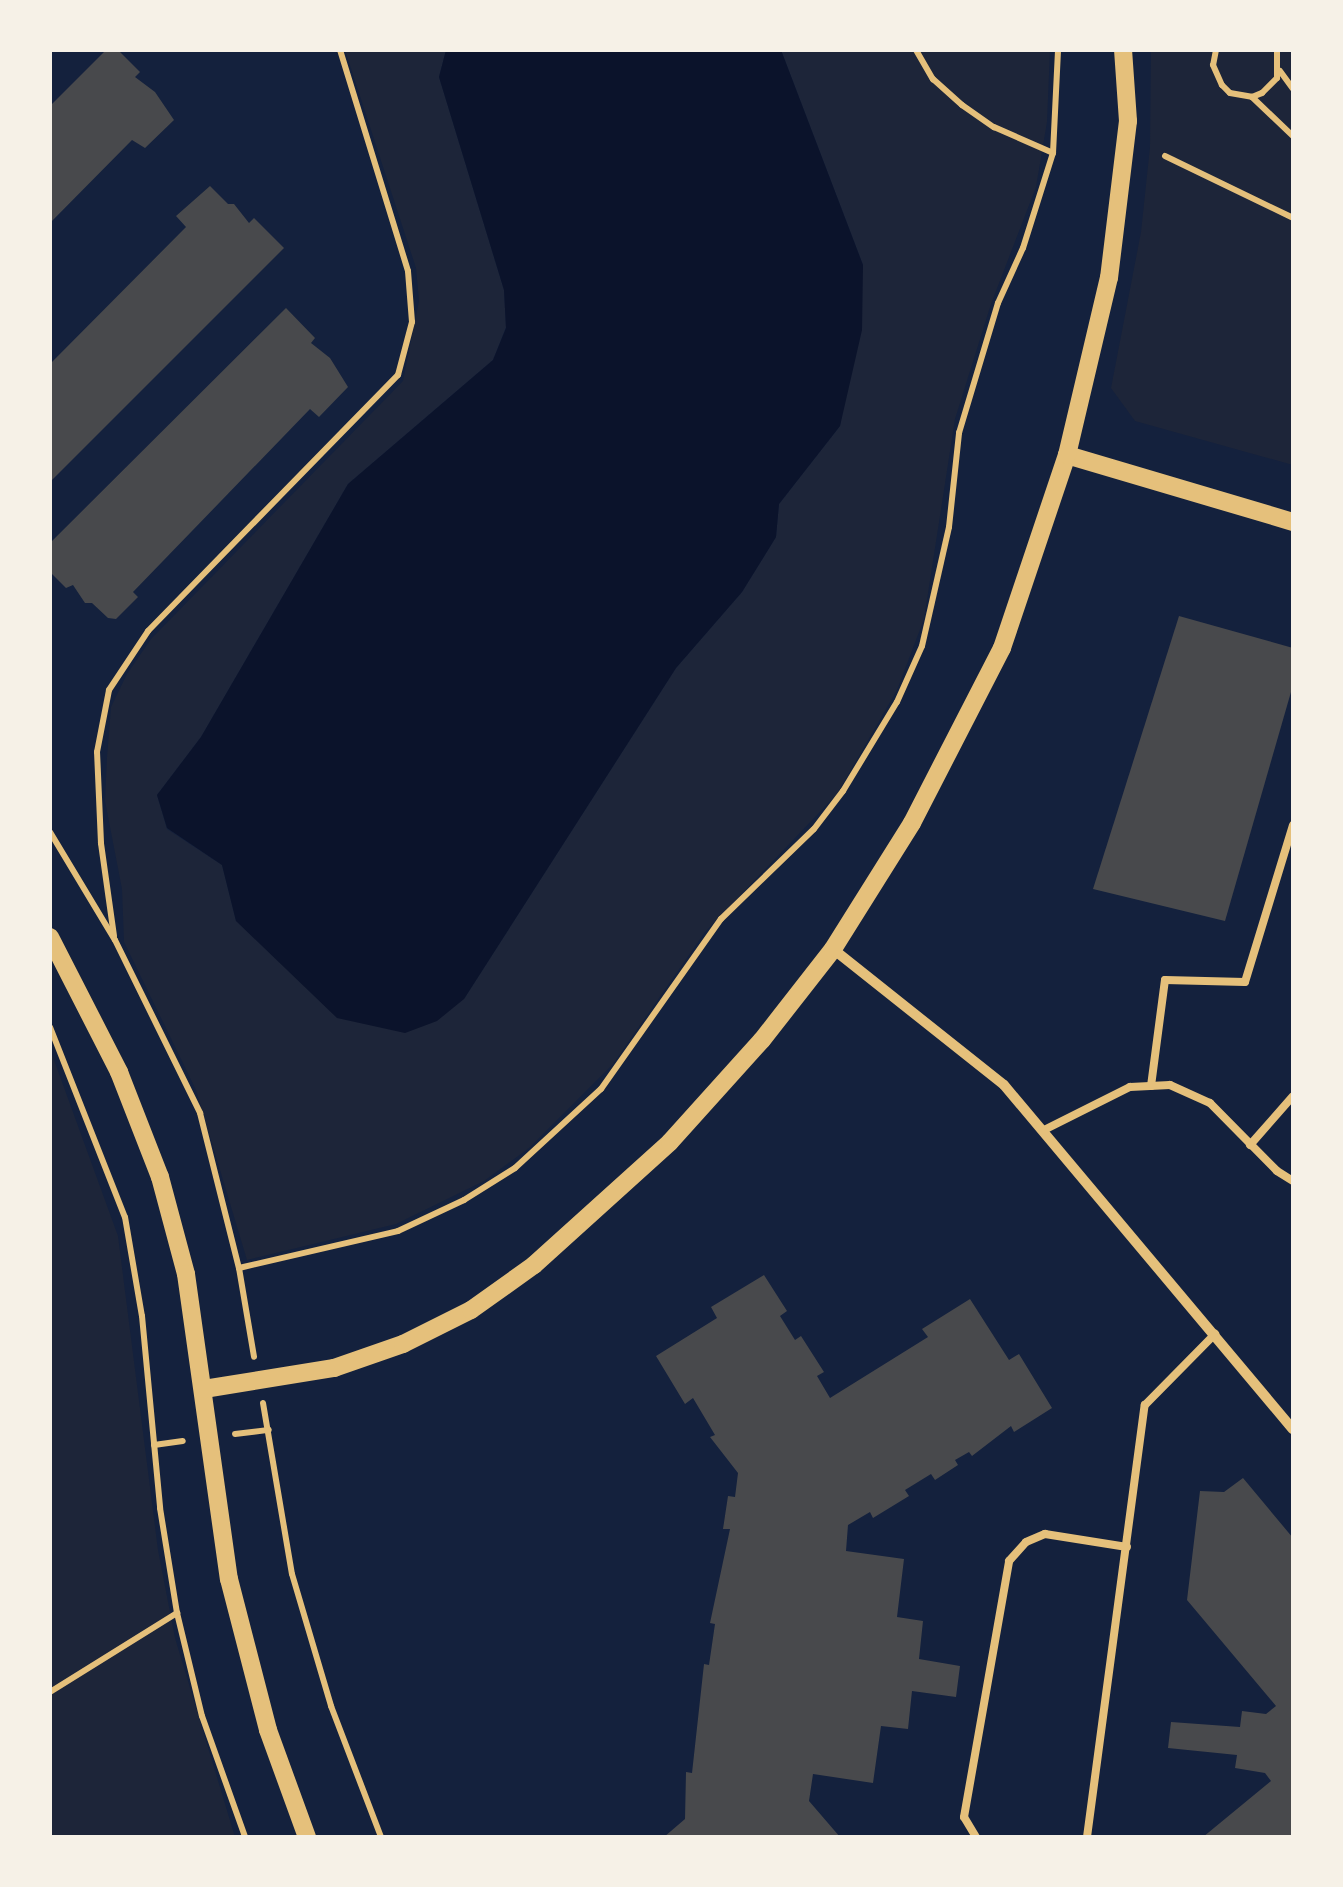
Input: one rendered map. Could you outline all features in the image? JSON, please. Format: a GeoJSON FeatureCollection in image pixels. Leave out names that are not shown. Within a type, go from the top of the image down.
{"type":"FeatureCollection","features":[{"type":"Feature","properties":{"kind":"street"},"geometry":{"type":"LineString","coordinates":[[204,1390],[334,1368],[403,1344],[471,1310],[534,1266],[670,1142],[762,1040],[833,949],[912,824],[1002,648],[1067,455],[1108,278],[1128,122],[1123,50]]}},
{"type":"Feature","properties":{"kind":"street"},"geometry":{"type":"LineString","coordinates":[[1067,455],[1293,522]]}},
{"type":"Feature","properties":{"kind":"street"},"geometry":{"type":"LineString","coordinates":[[50,938],[119,1072],[160,1177],[186,1274],[229,1579],[268,1730],[308,1837]]}},
{"type":"Feature","properties":{"kind":"street"},"geometry":{"type":"LineString","coordinates":[[833,949],[1004,1085],[1293,1429]]}},
{"type":"Feature","properties":{"kind":"lane"},"geometry":{"type":"LineString","coordinates":[[1151,1086],[1165,980],[1245,982],[1293,825]]}},
{"type":"Feature","properties":{"kind":"lane"},"geometry":{"type":"LineString","coordinates":[[1044,1130],[1130,1088],[1170,1085],[1210,1104],[1293,1181]]}},
{"type":"Feature","properties":{"kind":"lane"},"geometry":{"type":"LineString","coordinates":[[1250,1144],[1293,1096]]}},
{"type":"Feature","properties":{"kind":"lane"},"geometry":{"type":"LineString","coordinates":[[1087,1837],[1145,1405],[1215,1334]]}},
{"type":"Feature","properties":{"kind":"lane"},"geometry":{"type":"LineString","coordinates":[[976,1837],[964,1817],[1009,1561],[1026,1542],[1045,1534],[1127,1547]]}},
{"type":"Feature","properties":{"kind":"path"},"geometry":{"type":"LineString","coordinates":[[115,940],[100,842],[98,752],[109,690],[148,632],[398,375],[412,322],[408,270],[340,50]]}},
{"type":"Feature","properties":{"kind":"path"},"geometry":{"type":"LineString","coordinates":[[916,50],[933,79],[962,105],[994,127],[1053,153]]}},
{"type":"Feature","properties":{"kind":"path"},"geometry":{"type":"LineString","coordinates":[[239,1268],[398,1231],[464,1200],[516,1168],[601,1089],[721,919],[814,829],[843,791],[897,702],[922,646],[949,527],[959,432],[998,302],[1023,248],[1053,153],[1058,50]]}},
{"type":"Feature","properties":{"kind":"path"},"geometry":{"type":"LineString","coordinates":[[1277,50],[1280,66],[1293,89]]}},
{"type":"Feature","properties":{"kind":"path"},"geometry":{"type":"LineString","coordinates":[[1214,51],[1213,65],[1222,86],[1252,97],[1293,136]]}},
{"type":"Feature","properties":{"kind":"path"},"geometry":{"type":"LineString","coordinates":[[1252,97],[1271,87],[1280,66],[1293,60]]}},
{"type":"Feature","properties":{"kind":"path"},"geometry":{"type":"LineString","coordinates":[[1165,156],[1293,218]]}},
{"type":"Feature","properties":{"kind":"path"},"geometry":{"type":"LineString","coordinates":[[50,832],[115,940],[200,1113],[239,1268],[282,1497],[292,1574],[331,1706],[381,1837]]}},
{"type":"Feature","properties":{"kind":"path"},"geometry":{"type":"LineString","coordinates":[[50,1027],[124,1217],[142,1316],[160,1508],[177,1613],[202,1716],[245,1837]]}},
{"type":"Feature","properties":{"kind":"path"},"geometry":{"type":"LineString","coordinates":[[50,1692],[177,1613]]}},
{"type":"Feature","properties":{"kind":"shaded area"},"geometry":{"type":"Polygon","coordinates":[[[345,50],[446,50],[439,77],[504,290],[506,327],[493,360],[348,484],[201,737],[157,795],[167,829],[222,865],[236,921],[464,999],[676,668],[742,592],[776,537],[779,504],[840,426],[863,265],[781,50],[1050,50],[1047,122],[1036,187],[991,304],[955,419],[924,619],[897,690],[837,794],[705,932],[613,1064],[529,1148],[484,1181],[396,1224],[247,1260],[196,1090],[124,942],[122,889],[105,801],[111,707],[151,639],[403,381],[419,301],[416,268],[345,50]]]}},
{"type":"Feature","properties":{"kind":"shaded area"},"geometry":{"type":"Polygon","coordinates":[[[446,50],[781,50],[863,265],[862,330],[840,426],[779,504],[776,537],[742,592],[676,668],[464,999],[437,1021],[405,1033],[337,1018],[236,921],[222,865],[167,828],[157,795],[201,737],[348,484],[493,360],[506,328],[504,290],[439,77],[446,50]]]}},
{"type":"Feature","properties":{"kind":"shaded area"},"geometry":{"type":"Polygon","coordinates":[[[1151,50],[1293,50],[1293,465],[1135,421],[1111,388],[1141,232],[1150,147],[1151,50]]]}},
{"type":"Feature","properties":{"kind":"shaded area"},"geometry":{"type":"Polygon","coordinates":[[[50,1049],[118,1236],[158,1550],[175,1638],[235,1837],[50,1837],[50,1049]]]}},
{"type":"Feature","properties":{"kind":"building"},"geometry":{"type":"Polygon","coordinates":[[[106,50],[118,50],[140,72],[135,77],[155,92],[174,120],[145,148],[132,140],[50,223],[50,106],[106,50]]]}},
{"type":"Feature","properties":{"kind":"building"},"geometry":{"type":"Polygon","coordinates":[[[210,186],[228,204],[234,204],[249,223],[254,218],[284,248],[50,482],[50,364],[186,227],[176,216],[210,186]]]}},
{"type":"Feature","properties":{"kind":"building"},"geometry":{"type":"Polygon","coordinates":[[[286,308],[315,338],[311,343],[330,358],[348,387],[319,417],[310,409],[133,592],[138,597],[116,619],[108,618],[92,603],[85,603],[73,585],[66,588],[50,572],[50,543],[286,308]]]}},
{"type":"Feature","properties":{"kind":"building"},"geometry":{"type":"Polygon","coordinates":[[[1179,616],[1293,648],[1293,685],[1225,921],[1093,889],[1179,616]]]}},
{"type":"Feature","properties":{"kind":"building"},"geometry":{"type":"Polygon","coordinates":[[[764,1275],[787,1311],[780,1316],[795,1340],[801,1336],[824,1372],[817,1376],[830,1398],[928,1337],[922,1329],[970,1299],[1009,1360],[1019,1354],[1052,1408],[1014,1432],[1011,1426],[972,1456],[969,1452],[955,1460],[958,1465],[935,1480],[931,1474],[905,1490],[909,1496],[873,1518],[870,1512],[848,1525],[846,1551],[904,1559],[897,1617],[923,1621],[919,1659],[960,1666],[956,1697],[912,1691],[908,1729],[881,1726],[873,1783],[813,1774],[809,1801],[840,1837],[664,1837],[685,1819],[686,1772],[692,1773],[704,1664],[709,1665],[715,1624],[710,1623],[730,1529],[723,1529],[728,1496],[735,1497],[738,1473],[710,1437],[715,1435],[693,1398],[685,1404],[656,1356],[717,1318],[711,1307],[764,1275]]]}},
{"type":"Feature","properties":{"kind":"building"},"geometry":{"type":"Polygon","coordinates":[[[1243,1478],[1293,1538],[1293,1837],[1203,1837],[1271,1781],[1265,1773],[1235,1768],[1237,1755],[1168,1748],[1171,1722],[1240,1727],[1242,1711],[1266,1714],[1276,1706],[1187,1600],[1200,1491],[1224,1492],[1243,1478]]]}}]}
